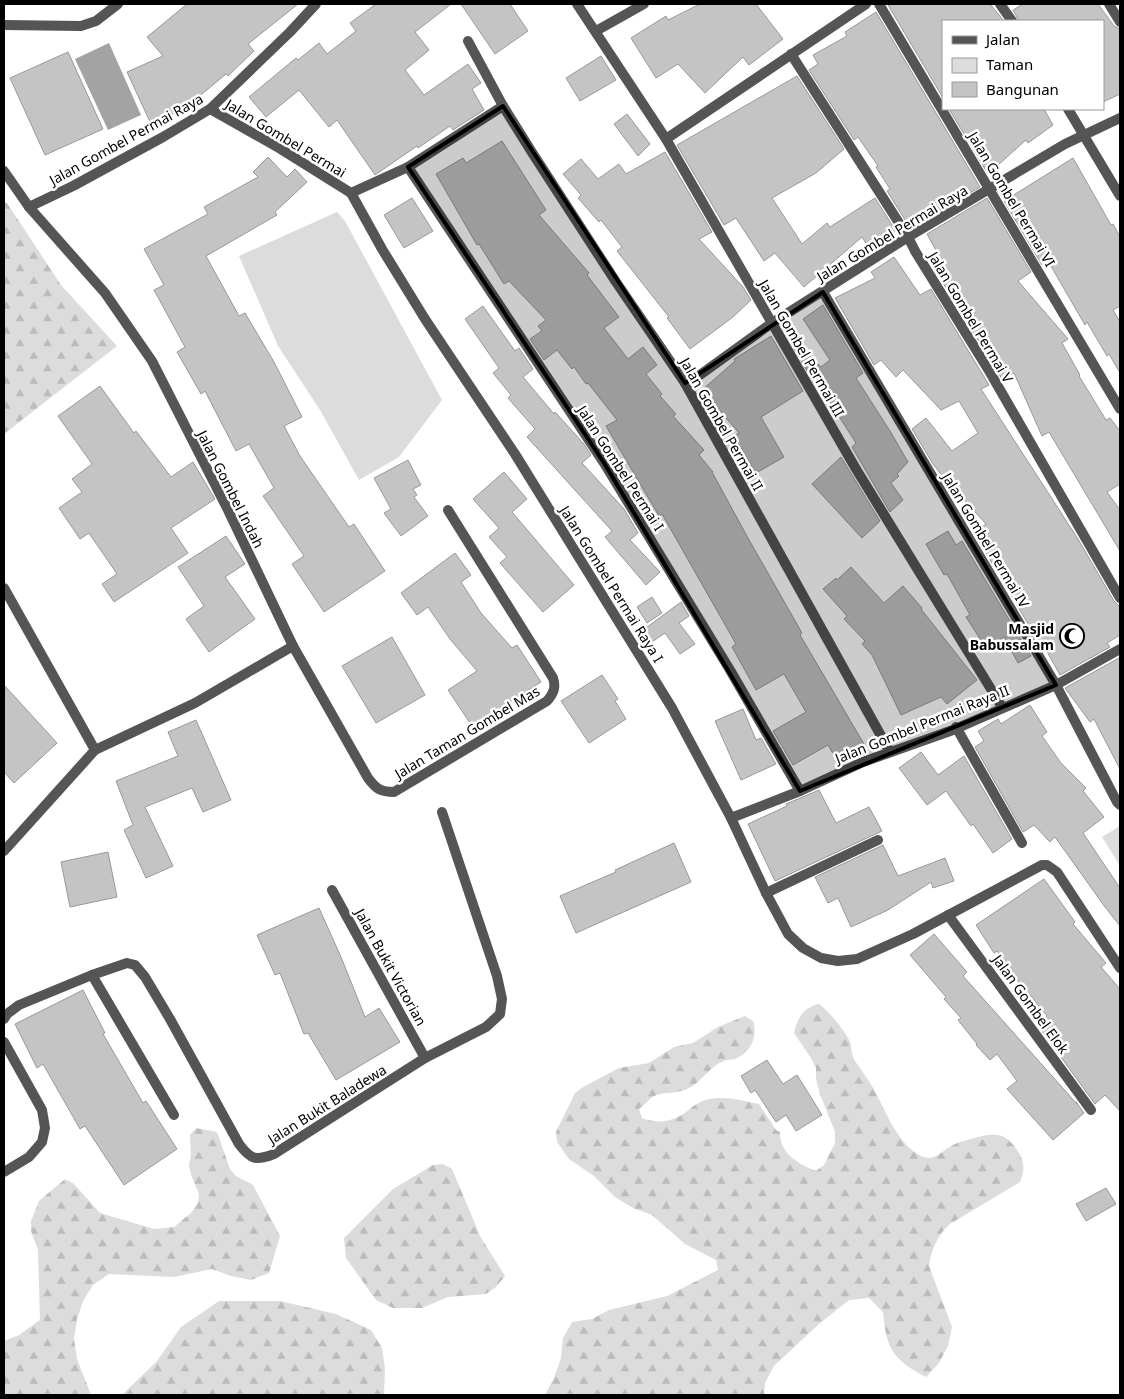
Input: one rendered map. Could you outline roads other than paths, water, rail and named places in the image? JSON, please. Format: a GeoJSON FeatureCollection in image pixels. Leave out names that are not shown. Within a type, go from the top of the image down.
{"type":"FeatureCollection","features":[{"type":"Feature","properties":{"kind":"street"},"geometry":{"type":"LineString","coordinates":[[4,25],[81,26],[96,21],[118,4]]}},
{"type":"Feature","properties":{"kind":"street","name":"Jalan Gombel Permai Raya"},"geometry":{"type":"LineString","coordinates":[[29,207],[73,186],[210,109],[290,32],[316,4]]}},
{"type":"Feature","properties":{"kind":"street","name":"Jalan Gombel Permai III"},"geometry":{"type":"LineString","coordinates":[[577,4],[666,139],[856,469],[1002,707]]}},
{"type":"Feature","properties":{"kind":"street"},"geometry":{"type":"LineString","coordinates":[[596,31],[644,4]]}},
{"type":"Feature","properties":{"kind":"street"},"geometry":{"type":"LineString","coordinates":[[666,139],[866,4]]}},
{"type":"Feature","properties":{"kind":"street","name":"Jalan Gombel Permai VI"},"geometry":{"type":"LineString","coordinates":[[879,4],[942,108]]}},
{"type":"Feature","properties":{"kind":"street"},"geometry":{"type":"LineString","coordinates":[[1000,4],[1011,20]]}},
{"type":"Feature","properties":{"kind":"street"},"geometry":{"type":"LineString","coordinates":[[1109,4],[1120,22]]}},
{"type":"Feature","properties":{"kind":"street","name":"Jalan Gombel Permai II"},"geometry":{"type":"LineString","coordinates":[[468,41],[503,106],[616,282],[685,383],[890,752]]}},
{"type":"Feature","properties":{"kind":"street","name":"Jalan Gombel Permai V"},"geometry":{"type":"LineString","coordinates":[[791,54],[908,237],[988,369],[1120,598]]}},
{"type":"Feature","properties":{"kind":"street","name":"Jalan Gombel Permai"},"geometry":{"type":"LineString","coordinates":[[210,109],[279,148],[352,193],[408,167],[503,106]]}},
{"type":"Feature","properties":{"kind":"street","name":"Jalan Gombel Permai VI"},"geometry":{"type":"LineString","coordinates":[[943,110],[1120,409]]}},
{"type":"Feature","properties":{"kind":"street"},"geometry":{"type":"LineString","coordinates":[[1069,110],[1120,196]]}},
{"type":"Feature","properties":{"kind":"street","name":"Jalan Gombel Permai Raya"},"geometry":{"type":"LineString","coordinates":[[685,383],[697,377],[772,323],[908,237],[1084,134],[1120,118]]}},
{"type":"Feature","properties":{"kind":"street","name":"Jalan Gombel Permai I"},"geometry":{"type":"LineString","coordinates":[[408,167],[604,463],[730,670],[800,791]]}},
{"type":"Feature","properties":{"kind":"street","name":"Jalan Gombel Indah"},"geometry":{"type":"LineString","coordinates":[[4,170],[29,207],[105,293],[152,361],[228,510],[293,646]]}},
{"type":"Feature","properties":{"kind":"street","name":"Jalan Gombel Permai Raya I"},"geometry":{"type":"LineString","coordinates":[[352,193],[382,249],[425,319],[515,454],[672,708],[731,818],[766,893],[788,934],[802,948],[821,958],[838,961],[857,959],[913,934],[948,915]]}},
{"type":"Feature","properties":{"kind":"street","name":"Jalan Gombel Permai IV"},"geometry":{"type":"LineString","coordinates":[[823,292],[1056,685],[1120,805]]}},
{"type":"Feature","properties":{"kind":"street","name":"Jalan Taman Gombel Mas"},"geometry":{"type":"LineString","coordinates":[[293,646],[368,778],[375,788],[382,792],[394,792],[547,701],[554,691],[553,678],[448,510]]}},
{"type":"Feature","properties":{"kind":"street"},"geometry":{"type":"LineString","coordinates":[[4,588],[95,750]]}},
{"type":"Feature","properties":{"kind":"street"},"geometry":{"type":"LineString","coordinates":[[4,851],[95,750],[195,703],[293,646]]}},
{"type":"Feature","properties":{"kind":"street","name":"Jalan Gombel Permai Raya II"},"geometry":{"type":"LineString","coordinates":[[731,818],[800,791],[863,762],[956,727],[1056,685],[1120,648]]}},
{"type":"Feature","properties":{"kind":"street"},"geometry":{"type":"LineString","coordinates":[[956,727],[1022,843]]}},
{"type":"Feature","properties":{"kind":"street","name":"Jalan Bukit Baladewa"},"geometry":{"type":"LineString","coordinates":[[4,1019],[19,1004],[127,963],[135,965],[145,977],[170,1019],[239,1144],[248,1156],[260,1160],[274,1154],[425,1058],[486,1027],[500,1014],[502,999],[497,976],[442,812]]}},
{"type":"Feature","properties":{"kind":"street"},"geometry":{"type":"LineString","coordinates":[[766,893],[878,840]]}},
{"type":"Feature","properties":{"kind":"street"},"geometry":{"type":"LineString","coordinates":[[948,915],[1042,865],[1047,865],[1057,872],[1120,968]]}},
{"type":"Feature","properties":{"kind":"street","name":"Jalan Bukit Victorian"},"geometry":{"type":"LineString","coordinates":[[332,890],[425,1058]]}},
{"type":"Feature","properties":{"kind":"street","name":"Jalan Gombel Elok"},"geometry":{"type":"LineString","coordinates":[[948,915],[1091,1110]]}},
{"type":"Feature","properties":{"kind":"street"},"geometry":{"type":"LineString","coordinates":[[92,975],[174,1115]]}},
{"type":"Feature","properties":{"kind":"street"},"geometry":{"type":"LineString","coordinates":[[4,1042],[42,1110],[45,1128],[42,1142],[29,1157],[4,1172]]}},
{"type":"Feature","properties":{"kind":"place","name":"Masjid Babussalam"},"geometry":{"type":"Point","coordinates":[1072,636]}}]}
